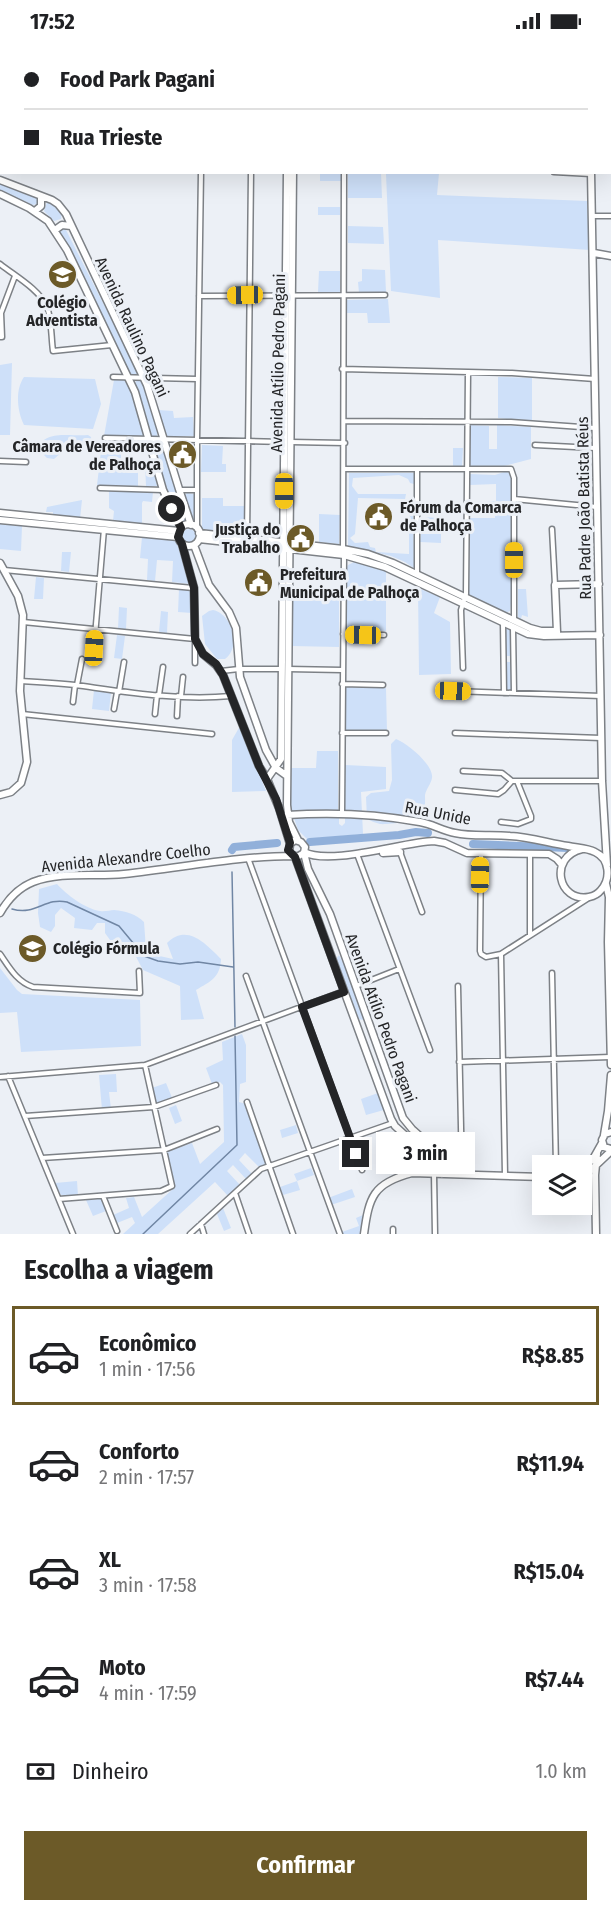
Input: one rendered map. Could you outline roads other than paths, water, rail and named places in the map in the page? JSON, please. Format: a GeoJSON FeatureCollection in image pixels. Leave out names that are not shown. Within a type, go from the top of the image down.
{"type":"FeatureCollection","features":[{"type":"Feature","properties":{"kind":"main road","name":"Avenida Atílio Pedro Pagani"},"geometry":{"type":"LineString","coordinates":[[287,174],[289,296]]}},
{"type":"Feature","properties":{"kind":"main road","name":"Avenida Atílio Pedro Pagani"},"geometry":{"type":"LineString","coordinates":[[267,779],[281,759],[285,669],[289,296],[293,174]]}},
{"type":"Feature","properties":{"kind":"main road","name":"Rua Padre João Batista Réus"},"geometry":{"type":"LineString","coordinates":[[591,174],[601,738],[607,865]]}},
{"type":"Feature","properties":{"kind":"main road","name":"Avenida Raulino Pagani"},"geometry":{"type":"LineString","coordinates":[[0,180],[58,204],[66,214],[144,377],[178,489],[196,534],[209,585],[234,622],[242,683],[276,768]]}},
{"type":"Feature","properties":{"kind":"main road","name":"Avenida Raulino Pagani"},"geometry":{"type":"LineString","coordinates":[[0,194],[35,211],[55,230],[128,377],[138,403],[163,490],[180,535],[194,588],[195,639]]}},
{"type":"Feature","properties":{"kind":"main road"},"geometry":{"type":"LineString","coordinates":[[35,211],[41,206],[41,197]]}},
{"type":"Feature","properties":{"kind":"main road"},"geometry":{"type":"LineString","coordinates":[[55,230],[62,225],[70,226]]}},
{"type":"Feature","properties":{"kind":"main road"},"geometry":{"type":"LineString","coordinates":[[594,253],[611,256]]}},
{"type":"Feature","properties":{"kind":"main road"},"geometry":{"type":"LineString","coordinates":[[0,513],[180,535]]}},
{"type":"Feature","properties":{"kind":"main road"},"geometry":{"type":"LineString","coordinates":[[0,520],[104,527]]}},
{"type":"Feature","properties":{"kind":"main road"},"geometry":{"type":"LineString","coordinates":[[180,535],[186,525],[196,534],[344,552],[406,573],[514,623],[533,635],[600,635]]}},
{"type":"Feature","properties":{"kind":"main road"},"geometry":{"type":"LineString","coordinates":[[196,534],[247,538],[287,546]]}},
{"type":"Feature","properties":{"kind":"main road"},"geometry":{"type":"LineString","coordinates":[[180,535],[187,546],[196,534]]}},
{"type":"Feature","properties":{"kind":"main road"},"geometry":{"type":"LineString","coordinates":[[0,563],[20,602],[23,622],[20,681],[27,762],[21,783],[11,792],[0,795]]}},
{"type":"Feature","properties":{"kind":"main road"},"geometry":{"type":"LineString","coordinates":[[557,634],[555,585],[599,584]]}},
{"type":"Feature","properties":{"kind":"main road"},"geometry":{"type":"LineString","coordinates":[[463,600],[503,622],[514,623]]}},
{"type":"Feature","properties":{"kind":"main road"},"geometry":{"type":"LineString","coordinates":[[195,639],[203,654],[221,671],[259,766],[279,808],[289,844],[288,850],[294,856],[304,853],[314,856],[367,853],[434,841],[466,853],[549,854],[562,865]]}},
{"type":"Feature","properties":{"kind":"main road","name":"Avenida Atílio Pedro Pagani"},"geometry":{"type":"LineString","coordinates":[[285,669],[288,815],[290,827],[298,840]]}},
{"type":"Feature","properties":{"kind":"main road"},"geometry":{"type":"LineString","coordinates":[[276,768],[287,776]]}},
{"type":"Feature","properties":{"kind":"main road","name":"Rua Unide"},"geometry":{"type":"LineString","coordinates":[[288,815],[342,814],[404,819],[454,833],[511,836],[582,849]]}},
{"type":"Feature","properties":{"kind":"main road"},"geometry":{"type":"LineString","coordinates":[[434,841],[437,836],[437,827]]}},
{"type":"Feature","properties":{"kind":"main road"},"geometry":{"type":"LineString","coordinates":[[448,845],[450,835],[454,833]]}},
{"type":"Feature","properties":{"kind":"main road"},"geometry":{"type":"LineString","coordinates":[[289,844],[298,840],[303,844],[304,853]]}},
{"type":"Feature","properties":{"kind":"main road"},"geometry":{"type":"LineString","coordinates":[[597,853],[606,842]]}},
{"type":"Feature","properties":{"kind":"main road","name":"Avenida Alexandre Coelho"},"geometry":{"type":"LineString","coordinates":[[268,856],[283,850],[289,844]]}},
{"type":"Feature","properties":{"kind":"main road"},"geometry":{"type":"LineString","coordinates":[[606,884],[600,891],[590,896],[578,897],[563,884],[560,875],[562,865],[570,854],[582,849],[597,853],[607,865],[611,1065]]}},
{"type":"Feature","properties":{"kind":"main road","name":"Avenida Atílio Pedro Pagani"},"geometry":{"type":"LineString","coordinates":[[304,853],[308,869],[330,914],[403,1118],[408,1126],[462,1174]]}},
{"type":"Feature","properties":{"kind":"main road","name":"Avenida Atílio Pedro Pagani"},"geometry":{"type":"LineString","coordinates":[[294,856],[393,1123],[442,1174]]}},
{"type":"Feature","properties":{"kind":"main road","name":"Avenida Alexandre Coelho"},"geometry":{"type":"LineString","coordinates":[[0,913],[16,893],[34,882],[47,878],[126,874],[248,858],[294,856]]}},
{"type":"Feature","properties":{"kind":"main road"},"geometry":{"type":"LineString","coordinates":[[600,891],[609,900]]}},
{"type":"Feature","properties":{"kind":"main road"},"geometry":{"type":"LineString","coordinates":[[317,917],[324,919],[330,914]]}},
{"type":"Feature","properties":{"kind":"main road"},"geometry":{"type":"LineString","coordinates":[[332,958],[336,953],[344,955]]}},
{"type":"Feature","properties":{"kind":"main road"},"geometry":{"type":"LineString","coordinates":[[356,1024],[364,1026],[369,1020]]}},
{"type":"Feature","properties":{"kind":"main road"},"geometry":{"type":"LineString","coordinates":[[596,1234],[595,1167],[608,1111],[611,1075]]}},
{"type":"Feature","properties":{"kind":"main road"},"geometry":{"type":"LineString","coordinates":[[377,1081],[388,1103],[397,1101]]}},
{"type":"Feature","properties":{"kind":"main road"},"geometry":{"type":"LineString","coordinates":[[608,1111],[611,1120]]}},
{"type":"Feature","properties":{"kind":"main road"},"geometry":{"type":"LineString","coordinates":[[603,1139],[611,1132]]}},
{"type":"Feature","properties":{"kind":"main road"},"geometry":{"type":"LineString","coordinates":[[592,1168],[611,1150],[606,1148],[603,1139]]}},
{"type":"Feature","properties":{"kind":"main road"},"geometry":{"type":"LineString","coordinates":[[412,1173],[422,1166],[423,1152]]}},
{"type":"Feature","properties":{"kind":"main road"},"geometry":{"type":"LineString","coordinates":[[592,1160],[597,1154]]}},
{"type":"Feature","properties":{"kind":"main road"},"geometry":{"type":"LineString","coordinates":[[364,1234],[368,1206],[375,1192],[392,1179],[412,1173],[532,1176]]}},
{"type":"Feature","properties":{"kind":"street"},"geometry":{"type":"LineString","coordinates":[[196,534],[201,174]]}},
{"type":"Feature","properties":{"kind":"street"},"geometry":{"type":"LineString","coordinates":[[247,538],[251,174]]}},
{"type":"Feature","properties":{"kind":"street"},"geometry":{"type":"LineString","coordinates":[[342,814],[345,469],[342,369],[344,174]]}},
{"type":"Feature","properties":{"kind":"street"},"geometry":{"type":"LineString","coordinates":[[593,216],[611,216]]}},
{"type":"Feature","properties":{"kind":"street"},"geometry":{"type":"LineString","coordinates":[[0,264],[33,291],[46,305],[53,351],[112,345]]}},
{"type":"Feature","properties":{"kind":"street"},"geometry":{"type":"LineString","coordinates":[[1,337],[1,313],[15,276]]}},
{"type":"Feature","properties":{"kind":"street"},"geometry":{"type":"LineString","coordinates":[[199,296],[385,296]]}},
{"type":"Feature","properties":{"kind":"street"},"geometry":{"type":"LineString","coordinates":[[342,369],[522,373],[596,379]]}},
{"type":"Feature","properties":{"kind":"street"},"geometry":{"type":"LineString","coordinates":[[463,668],[468,373]]}},
{"type":"Feature","properties":{"kind":"street"},"geometry":{"type":"LineString","coordinates":[[113,377],[197,379]]}},
{"type":"Feature","properties":{"kind":"street"},"geometry":{"type":"LineString","coordinates":[[345,421],[511,422],[596,429]]}},
{"type":"Feature","properties":{"kind":"street"},"geometry":{"type":"LineString","coordinates":[[105,438],[345,443]]}},
{"type":"Feature","properties":{"kind":"street"},"geometry":{"type":"LineString","coordinates":[[535,445],[596,448]]}},
{"type":"Feature","properties":{"kind":"street"},"geometry":{"type":"LineString","coordinates":[[0,461],[26,462]]}},
{"type":"Feature","properties":{"kind":"street"},"geometry":{"type":"LineString","coordinates":[[345,469],[511,469],[514,478],[514,693]]}},
{"type":"Feature","properties":{"kind":"street"},"geometry":{"type":"LineString","coordinates":[[416,578],[417,470]]}},
{"type":"Feature","properties":{"kind":"street"},"geometry":{"type":"LineString","coordinates":[[100,488],[163,490]]}},
{"type":"Feature","properties":{"kind":"street"},"geometry":{"type":"LineString","coordinates":[[178,489],[197,490]]}},
{"type":"Feature","properties":{"kind":"street"},"geometry":{"type":"LineString","coordinates":[[514,499],[597,507]]}},
{"type":"Feature","properties":{"kind":"street"},"geometry":{"type":"LineString","coordinates":[[94,648],[104,527]]}},
{"type":"Feature","properties":{"kind":"street"},"geometry":{"type":"LineString","coordinates":[[552,528],[555,585]]}},
{"type":"Feature","properties":{"kind":"street"},"geometry":{"type":"LineString","coordinates":[[4,570],[194,588]]}},
{"type":"Feature","properties":{"kind":"street"},"geometry":{"type":"LineString","coordinates":[[23,622],[195,639],[195,663]]}},
{"type":"Feature","properties":{"kind":"street"},"geometry":{"type":"LineString","coordinates":[[503,622],[504,693]]}},
{"type":"Feature","properties":{"kind":"street"},"geometry":{"type":"LineString","coordinates":[[343,634],[384,635]]}},
{"type":"Feature","properties":{"kind":"street"},"geometry":{"type":"LineString","coordinates":[[73,702],[82,659]]}},
{"type":"Feature","properties":{"kind":"street"},"geometry":{"type":"LineString","coordinates":[[503,659],[514,659]]}},
{"type":"Feature","properties":{"kind":"street"},"geometry":{"type":"LineString","coordinates":[[114,709],[124,662]]}},
{"type":"Feature","properties":{"kind":"street"},"geometry":{"type":"LineString","coordinates":[[155,714],[163,667]]}},
{"type":"Feature","properties":{"kind":"street"},"geometry":{"type":"LineString","coordinates":[[221,671],[239,669],[342,670]]}},
{"type":"Feature","properties":{"kind":"street"},"geometry":{"type":"LineString","coordinates":[[177,716],[183,677]]}},
{"type":"Feature","properties":{"kind":"street"},"geometry":{"type":"LineString","coordinates":[[20,681],[158,695],[207,698],[232,696]]}},
{"type":"Feature","properties":{"kind":"street"},"geometry":{"type":"LineString","coordinates":[[342,684],[383,685]]}},
{"type":"Feature","properties":{"kind":"street"},"geometry":{"type":"LineString","coordinates":[[453,691],[601,696]]}},
{"type":"Feature","properties":{"kind":"street"},"geometry":{"type":"LineString","coordinates":[[22,714],[212,734]]}},
{"type":"Feature","properties":{"kind":"street"},"geometry":{"type":"LineString","coordinates":[[342,733],[386,733]]}},
{"type":"Feature","properties":{"kind":"street"},"geometry":{"type":"LineString","coordinates":[[455,733],[601,738]]}},
{"type":"Feature","properties":{"kind":"street"},"geometry":{"type":"LineString","coordinates":[[464,771],[500,773],[514,781],[602,781]]}},
{"type":"Feature","properties":{"kind":"street"},"geometry":{"type":"LineString","coordinates":[[455,790],[498,794],[514,781]]}},
{"type":"Feature","properties":{"kind":"street"},"geometry":{"type":"LineString","coordinates":[[501,822],[518,824],[531,819],[514,781]]}},
{"type":"Feature","properties":{"kind":"street"},"geometry":{"type":"LineString","coordinates":[[399,849],[422,912]]}},
{"type":"Feature","properties":{"kind":"street"},"geometry":{"type":"LineString","coordinates":[[530,853],[530,935]]}},
{"type":"Feature","properties":{"kind":"street"},"geometry":{"type":"LineString","coordinates":[[357,854],[430,1050]]}},
{"type":"Feature","properties":{"kind":"street"},"geometry":{"type":"LineString","coordinates":[[481,854],[480,951],[486,957],[501,954],[590,896]]}},
{"type":"Feature","properties":{"kind":"street"},"geometry":{"type":"LineString","coordinates":[[248,858],[362,1170]]}},
{"type":"Feature","properties":{"kind":"street"},"geometry":{"type":"LineString","coordinates":[[572,909],[578,897]]}},
{"type":"Feature","properties":{"kind":"street"},"geometry":{"type":"LineString","coordinates":[[0,954],[24,985],[33,987],[140,993],[139,971]]}},
{"type":"Feature","properties":{"kind":"street"},"geometry":{"type":"LineString","coordinates":[[501,954],[505,1174]]}},
{"type":"Feature","properties":{"kind":"street"},"geometry":{"type":"LineString","coordinates":[[356,986],[399,969]]}},
{"type":"Feature","properties":{"kind":"street"},"geometry":{"type":"LineString","coordinates":[[552,973],[556,1155]]}},
{"type":"Feature","properties":{"kind":"street"},"geometry":{"type":"LineString","coordinates":[[246,976],[340,1234]]}},
{"type":"Feature","properties":{"kind":"street"},"geometry":{"type":"LineString","coordinates":[[458,986],[462,1174]]}},
{"type":"Feature","properties":{"kind":"street"},"geometry":{"type":"LineString","coordinates":[[0,1077],[145,1065],[344,992]]}},
{"type":"Feature","properties":{"kind":"street"},"geometry":{"type":"LineString","coordinates":[[459,1062],[611,1057]]}},
{"type":"Feature","properties":{"kind":"street"},"geometry":{"type":"LineString","coordinates":[[59,1199],[161,1191],[172,1186],[145,1065]]}},
{"type":"Feature","properties":{"kind":"street"},"geometry":{"type":"LineString","coordinates":[[8,1076],[73,1234]]}},
{"type":"Feature","properties":{"kind":"street"},"geometry":{"type":"LineString","coordinates":[[25,1116],[154,1107],[216,1085]]}},
{"type":"Feature","properties":{"kind":"street"},"geometry":{"type":"LineString","coordinates":[[247,1102],[294,1234]]}},
{"type":"Feature","properties":{"kind":"street"},"geometry":{"type":"LineString","coordinates":[[189,1234],[261,1168],[393,1123]]}},
{"type":"Feature","properties":{"kind":"street"},"geometry":{"type":"LineString","coordinates":[[42,1158],[164,1150],[217,1129]]}},
{"type":"Feature","properties":{"kind":"street"},"geometry":{"type":"LineString","coordinates":[[434,1173],[435,1234]]}},
{"type":"Feature","properties":{"kind":"street"},"geometry":{"type":"LineString","coordinates":[[235,1193],[249,1234]]}},
{"type":"Feature","properties":{"kind":"street"},"geometry":{"type":"LineString","coordinates":[[103,1196],[117,1231]]}},
{"type":"Feature","properties":{"kind":"street"},"geometry":{"type":"LineString","coordinates":[[201,1224],[204,1234]]}},
{"type":"Feature","properties":{"kind":"waterway"},"geometry":{"type":"LineString","coordinates":[[310,842],[416,832],[428,833]]}},
{"type":"Feature","properties":{"kind":"waterway"},"geometry":{"type":"LineString","coordinates":[[232,850],[234,847],[277,843]]}},
{"type":"Feature","properties":{"kind":"waterway"},"geometry":{"type":"LineString","coordinates":[[473,844],[568,848]]}},
{"type":"Feature","properties":{"kind":"waterway"},"geometry":{"type":"LineString","coordinates":[[232,872],[235,1027]]}},
{"type":"Feature","properties":{"kind":"waterway"},"geometry":{"type":"LineString","coordinates":[[12,909],[28,910],[52,902],[67,902],[119,926],[144,956],[158,961],[180,964],[198,962],[233,967]]}},
{"type":"Feature","properties":{"kind":"waterway"},"geometry":{"type":"LineString","coordinates":[[143,1234],[237,1145],[235,1036]]}},
{"type":"Feature","properties":{"kind":"place","name":"Colégio Adventista"},"geometry":{"type":"Point","coordinates":[62,274]}},
{"type":"Feature","properties":{"kind":"place","name":"Câmara de Vereadores de Palhoça"},"geometry":{"type":"Point","coordinates":[182,455]}},
{"type":"Feature","properties":{"kind":"place","name":"Fórum da Comarca de Palhoça"},"geometry":{"type":"Point","coordinates":[379,516]}},
{"type":"Feature","properties":{"kind":"place","name":"Justiça do Trabalho"},"geometry":{"type":"Point","coordinates":[301,538]}},
{"type":"Feature","properties":{"kind":"place","name":"Prefeitura Municipal de Palhoça"},"geometry":{"type":"Point","coordinates":[259,583]}},
{"type":"Feature","properties":{"kind":"place","name":"Colégio Fórmula"},"geometry":{"type":"Point","coordinates":[32,948]}}]}
